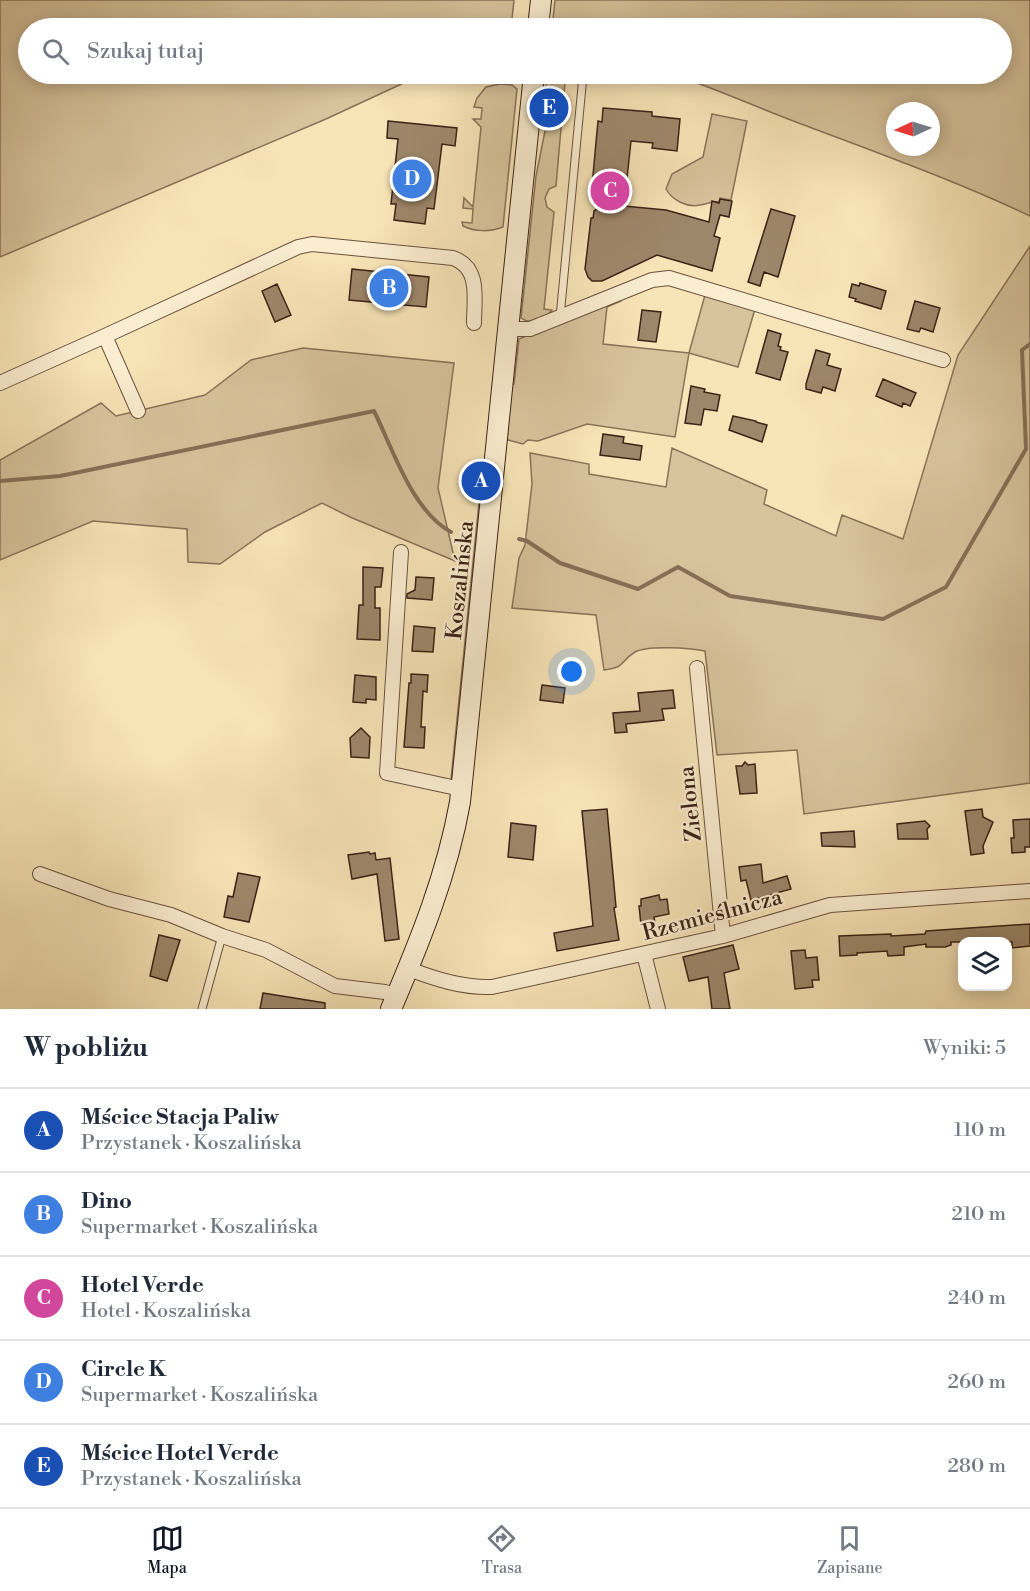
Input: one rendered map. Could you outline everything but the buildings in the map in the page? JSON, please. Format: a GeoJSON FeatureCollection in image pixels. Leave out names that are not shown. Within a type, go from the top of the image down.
{"type":"FeatureCollection","features":[{"type":"Feature","properties":{"kind":"main road"},"geometry":{"type":"LineString","coordinates":[[539,18],[541,0]]}},
{"type":"Feature","properties":{"kind":"main road","name":"Koszalińska"},"geometry":{"type":"LineString","coordinates":[[394,1003],[432,911],[443,877],[453,839],[461,789],[533,84]]}},
{"type":"Feature","properties":{"kind":"street"},"geometry":{"type":"LineString","coordinates":[[0,382],[298,247],[312,244],[453,258],[461,261],[473,276],[474,323]]}},
{"type":"Feature","properties":{"kind":"street"},"geometry":{"type":"LineString","coordinates":[[509,329],[530,329],[652,280],[669,278],[943,360]]}},
{"type":"Feature","properties":{"kind":"street"},"geometry":{"type":"LineString","coordinates":[[105,336],[138,411]]}},
{"type":"Feature","properties":{"kind":"street"},"geometry":{"type":"LineString","coordinates":[[401,552],[387,773],[461,789]]}},
{"type":"Feature","properties":{"kind":"street","name":"Zielona"},"geometry":{"type":"LineString","coordinates":[[697,668],[723,936]]}},
{"type":"Feature","properties":{"kind":"street"},"geometry":{"type":"LineString","coordinates":[[40,874],[108,899],[171,915],[222,936],[266,950],[335,986],[386,992],[394,1003]]}},
{"type":"Feature","properties":{"kind":"street","name":"Rzemieślnicza"},"geometry":{"type":"LineString","coordinates":[[409,969],[463,986],[492,987],[723,936],[830,904],[1030,891]]}},
{"type":"Feature","properties":{"kind":"street"},"geometry":{"type":"LineString","coordinates":[[644,954],[658,1009]]}},
{"type":"Feature","properties":{"kind":"lane"},"geometry":{"type":"LineString","coordinates":[[560,317],[582,84]]}},
{"type":"Feature","properties":{"kind":"lane"},"geometry":{"type":"LineString","coordinates":[[202,1009],[222,936]]}},
{"type":"Feature","properties":{"kind":"path"},"geometry":{"type":"LineString","coordinates":[[544,102],[565,104]]}},
{"type":"Feature","properties":{"kind":"shaded area"},"geometry":{"type":"Polygon","coordinates":[[[0,0],[514,0],[512,18],[18,18],[18,84],[401,84],[326,119],[0,257],[0,0]]]}},
{"type":"Feature","properties":{"kind":"shaded area"},"geometry":{"type":"Polygon","coordinates":[[[555,0],[1030,0],[1030,216],[888,156],[940,156],[940,102],[886,102],[886,155],[700,84],[1012,84],[1012,18],[553,18],[555,0]]]}},
{"type":"Feature","properties":{"kind":"shaded area"},"geometry":{"type":"Polygon","coordinates":[[[500,84],[512,85],[517,89],[503,227],[483,231],[463,226],[462,222],[472,223],[473,209],[463,208],[464,198],[473,207],[481,127],[473,119],[481,119],[482,108],[474,107],[477,98],[486,87],[500,84]]]}},
{"type":"Feature","properties":{"kind":"shaded area"},"geometry":{"type":"Polygon","coordinates":[[[546,84],[565,84],[563,102],[549,99],[550,88],[546,87],[546,84]]]}},
{"type":"Feature","properties":{"kind":"shaded area"},"geometry":{"type":"Polygon","coordinates":[[[548,105],[563,105],[556,186],[549,189],[545,198],[547,207],[554,212],[544,309],[552,310],[542,319],[530,321],[521,318],[536,176],[548,105]]]}},
{"type":"Feature","properties":{"kind":"shaded area"},"geometry":{"type":"Polygon","coordinates":[[[712,114],[747,121],[731,200],[720,198],[719,202],[702,205],[685,204],[672,197],[666,189],[672,174],[703,157],[712,114]]]}},
{"type":"Feature","properties":{"kind":"shaded area"},"geometry":{"type":"Polygon","coordinates":[[[1030,246],[1030,783],[804,814],[797,750],[717,755],[705,651],[649,648],[635,652],[620,666],[604,670],[596,615],[512,608],[519,558],[525,545],[532,484],[530,453],[589,464],[589,474],[666,487],[672,448],[767,490],[764,504],[836,536],[842,515],[903,539],[958,355],[1030,246]]]}},
{"type":"Feature","properties":{"kind":"shaded area"},"geometry":{"type":"Polygon","coordinates":[[[705,295],[755,309],[738,367],[689,353],[705,295]]]}},
{"type":"Feature","properties":{"kind":"shaded area"},"geometry":{"type":"Polygon","coordinates":[[[619,298],[621,301],[607,307],[603,344],[689,353],[675,437],[587,424],[538,441],[528,440],[523,444],[508,440],[505,433],[510,385],[514,384],[519,339],[619,298]]]}},
{"type":"Feature","properties":{"kind":"shaded area"},"geometry":{"type":"Polygon","coordinates":[[[303,348],[454,363],[438,488],[455,561],[322,503],[265,532],[220,564],[188,562],[187,529],[93,521],[0,560],[0,460],[101,403],[116,416],[205,395],[251,360],[303,348]]]}},
{"type":"Feature","properties":{"kind":"shaded area"},"geometry":{"type":"Polygon","coordinates":[[[479,503],[483,504],[455,776],[451,779],[479,503]]]}},
{"type":"Feature","properties":{"kind":"waterway"},"geometry":{"type":"LineString","coordinates":[[519,539],[527,541],[560,563],[638,589],[678,567],[730,596],[883,619],[946,587],[1026,449],[1022,350],[1030,344]]}},
{"type":"Feature","properties":{"kind":"waterway"},"geometry":{"type":"LineString","coordinates":[[0,481],[60,476],[374,411],[415,495],[425,510],[451,532]]}},
{"type":"Feature","properties":{"kind":"place","name":"Mścice Hotel Verde"},"geometry":{"type":"Point","coordinates":[549,108]}},
{"type":"Feature","properties":{"kind":"place","name":"Circle K"},"geometry":{"type":"Point","coordinates":[412,179]}},
{"type":"Feature","properties":{"kind":"place","name":"Hotel Verde"},"geometry":{"type":"Point","coordinates":[610,191]}},
{"type":"Feature","properties":{"kind":"place","name":"Dino"},"geometry":{"type":"Point","coordinates":[389,288]}},
{"type":"Feature","properties":{"kind":"place","name":"Mścice Stacja Paliw"},"geometry":{"type":"Point","coordinates":[481,481]}}]}
